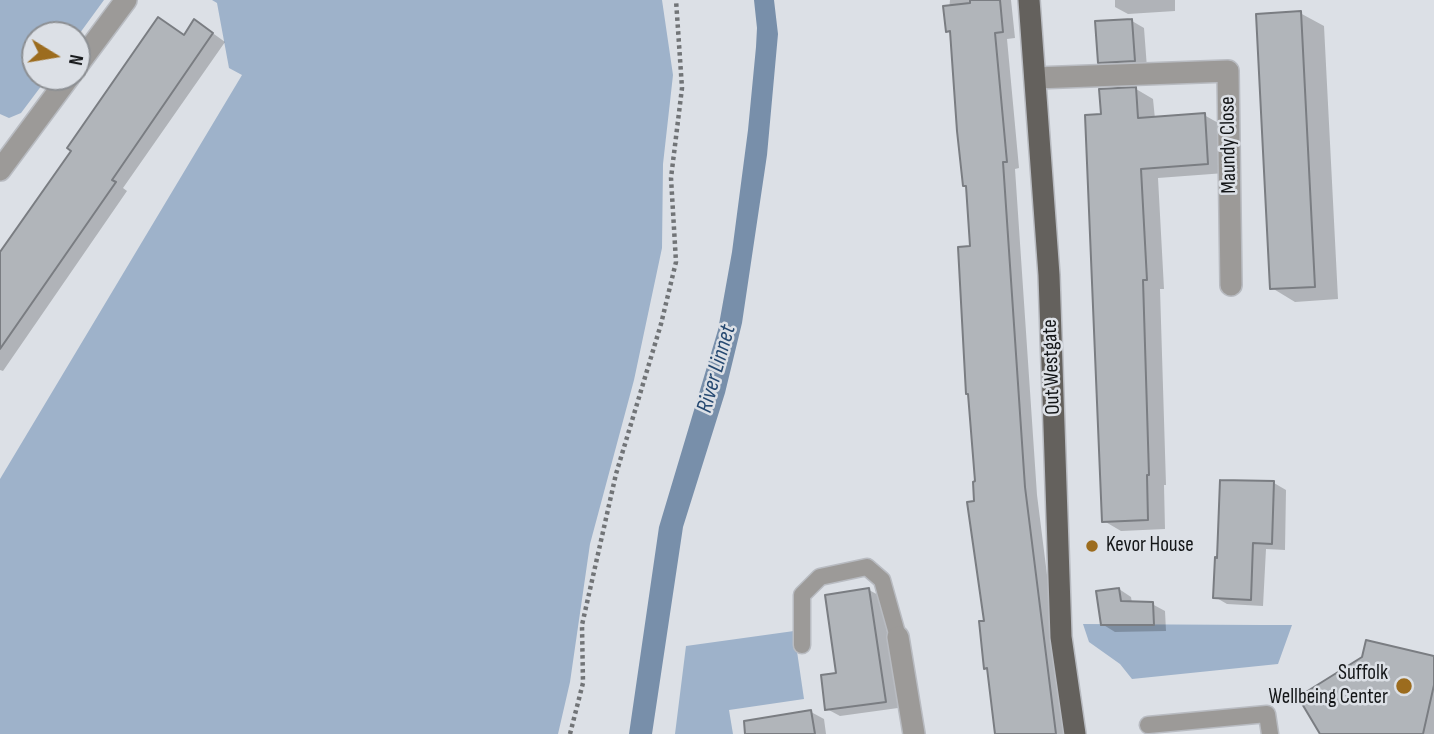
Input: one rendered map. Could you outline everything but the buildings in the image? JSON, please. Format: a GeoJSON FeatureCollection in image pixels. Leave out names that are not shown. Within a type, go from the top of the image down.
{"type":"FeatureCollection","features":[{"type":"Feature","properties":{"kind":"main road","name":"Out Westgate"},"geometry":{"type":"LineString","coordinates":[[1029,0],[1049,275],[1061,637],[1075,734]]}},
{"type":"Feature","properties":{"kind":"street"},"geometry":{"type":"LineString","coordinates":[[91,47],[126,0]]}},
{"type":"Feature","properties":{"kind":"street","name":"Maundy Close"},"geometry":{"type":"LineString","coordinates":[[1035,78],[1228,71],[1231,285]]}},
{"type":"Feature","properties":{"kind":"street"},"geometry":{"type":"LineString","coordinates":[[4,155],[57,91]]}},
{"type":"Feature","properties":{"kind":"street"},"geometry":{"type":"LineString","coordinates":[[898,637],[914,734]]}},
{"type":"Feature","properties":{"kind":"lane"},"geometry":{"type":"LineString","coordinates":[[802,645],[802,595],[820,577],[867,567],[882,580],[898,637]]}},
{"type":"Feature","properties":{"kind":"lane"},"geometry":{"type":"LineString","coordinates":[[1148,725],[1267,714],[1270,734]]}},
{"type":"Feature","properties":{"kind":"path"},"geometry":{"type":"LineString","coordinates":[[570,734],[583,683],[582,625],[608,512],[676,262],[671,178],[682,88],[676,0]]}},
{"type":"Feature","properties":{"kind":"shaded area"},"geometry":{"type":"Polygon","coordinates":[[[0,0],[104,0],[89,21],[21,21],[21,91],[38,91],[21,113],[9,118],[0,114],[0,0]]]}},
{"type":"Feature","properties":{"kind":"shaded area"},"geometry":{"type":"Polygon","coordinates":[[[212,0],[662,0],[673,75],[663,164],[662,248],[634,380],[590,544],[570,682],[558,734],[0,734],[0,479],[242,75],[229,68],[217,3],[212,0]]]}},
{"type":"Feature","properties":{"kind":"shaded area"},"geometry":{"type":"Polygon","coordinates":[[[1083,624],[1292,625],[1278,664],[1132,679],[1120,664],[1089,642],[1083,624]]]}},
{"type":"Feature","properties":{"kind":"shaded area"},"geometry":{"type":"Polygon","coordinates":[[[794,631],[804,699],[729,710],[733,734],[675,734],[686,646],[794,631]]]}},
{"type":"Feature","properties":{"kind":"water","name":"River Linnet"},"geometry":{"type":"Polygon","coordinates":[[[754,0],[774,0],[778,34],[767,155],[742,323],[725,393],[683,527],[652,734],[629,734],[659,527],[718,330],[732,252],[756,47],[754,0]]]}},
{"type":"Feature","properties":{"kind":"place","name":"Kevor House"},"geometry":{"type":"Point","coordinates":[1092,546]}},
{"type":"Feature","properties":{"kind":"place","name":"Suffolk Wellbeing Center"},"geometry":{"type":"Point","coordinates":[1404,686]}}]}
